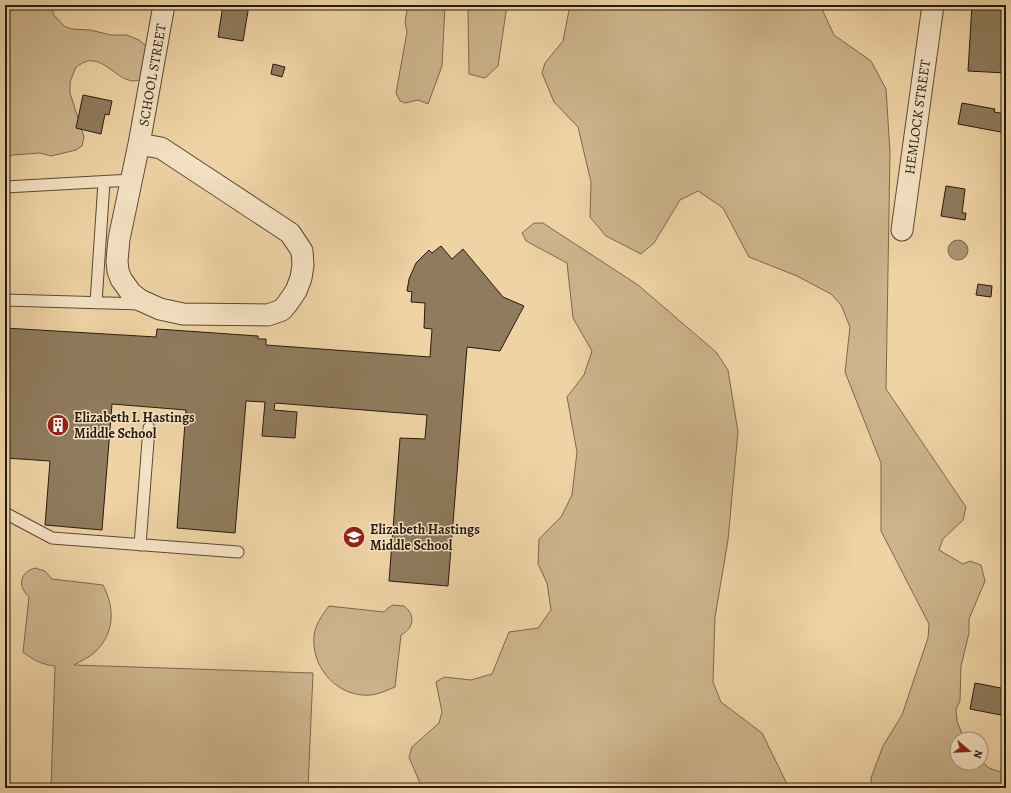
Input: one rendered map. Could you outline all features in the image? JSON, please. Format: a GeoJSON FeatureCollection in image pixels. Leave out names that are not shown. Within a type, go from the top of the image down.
{"type":"FeatureCollection","features":[{"type":"Feature","properties":{"kind":"street","name":"SCHOOL STREET"},"geometry":{"type":"LineString","coordinates":[[139,144],[161,148],[290,234],[299,245],[303,258],[301,278],[292,298],[282,310],[268,315],[183,314],[160,309],[149,304],[131,293],[121,279],[117,261],[119,239],[139,144],[164,5]]}},
{"type":"Feature","properties":{"kind":"street","name":"HEMLOCK STREET"},"geometry":{"type":"LineString","coordinates":[[902,230],[932,5]]}},
{"type":"Feature","properties":{"kind":"lane"},"geometry":{"type":"LineString","coordinates":[[5,187],[132,180]]}},
{"type":"Feature","properties":{"kind":"lane"},"geometry":{"type":"LineString","coordinates":[[96,303],[104,182]]}},
{"type":"Feature","properties":{"kind":"lane"},"geometry":{"type":"LineString","coordinates":[[5,300],[149,304]]}},
{"type":"Feature","properties":{"kind":"lane"},"geometry":{"type":"LineString","coordinates":[[140,545],[149,428]]}},
{"type":"Feature","properties":{"kind":"lane"},"geometry":{"type":"LineString","coordinates":[[5,513],[52,538],[238,552]]}},
{"type":"Feature","properties":{"kind":"shaded area"},"geometry":{"type":"Polygon","coordinates":[[[5,5],[53,5],[53,14],[64,26],[72,29],[90,30],[111,35],[127,35],[139,40],[153,52],[148,77],[136,81],[121,77],[105,65],[93,61],[87,61],[76,67],[70,82],[70,93],[84,137],[82,146],[76,150],[51,156],[40,153],[5,157],[5,5]]]}},
{"type":"Feature","properties":{"kind":"shaded area"},"geometry":{"type":"Polygon","coordinates":[[[408,5],[445,5],[442,66],[428,104],[418,100],[405,103],[400,101],[396,93],[407,32],[405,22],[408,5]]]}},
{"type":"Feature","properties":{"kind":"shaded area"},"geometry":{"type":"Polygon","coordinates":[[[469,5],[507,5],[498,66],[485,78],[469,74],[469,5]]]}},
{"type":"Feature","properties":{"kind":"shaded area"},"geometry":{"type":"Polygon","coordinates":[[[570,5],[820,5],[834,35],[871,61],[886,89],[890,152],[886,389],[966,507],[963,520],[943,539],[939,550],[963,564],[970,561],[981,565],[985,581],[969,619],[969,633],[961,666],[960,701],[956,709],[957,721],[961,731],[949,731],[949,771],[989,771],[989,768],[1006,774],[1006,788],[872,788],[871,778],[883,746],[902,715],[928,638],[929,624],[881,531],[881,463],[845,372],[850,327],[841,305],[831,294],[797,276],[749,257],[723,208],[698,191],[680,200],[654,243],[641,254],[606,236],[590,217],[591,182],[578,127],[554,102],[542,73],[545,63],[563,41],[570,5]]]}},
{"type":"Feature","properties":{"kind":"shaded area"},"geometry":{"type":"Polygon","coordinates":[[[534,223],[543,223],[638,285],[716,352],[728,370],[738,432],[728,540],[715,617],[713,682],[721,702],[762,733],[789,788],[422,788],[409,757],[412,747],[439,723],[442,712],[436,682],[444,677],[471,680],[492,674],[509,632],[538,628],[551,610],[547,583],[538,564],[539,539],[561,517],[572,495],[577,452],[567,397],[584,375],[592,351],[573,318],[567,263],[526,241],[522,233],[534,223]]]}},
{"type":"Feature","properties":{"kind":"shaded area"},"geometry":{"type":"Polygon","coordinates":[[[954,240],[962,240],[968,246],[968,254],[962,260],[954,260],[948,254],[948,246],[954,240]]]}},
{"type":"Feature","properties":{"kind":"shaded area"},"geometry":{"type":"Polygon","coordinates":[[[35,568],[45,571],[52,579],[103,585],[107,594],[110,602],[111,620],[106,637],[102,645],[93,654],[74,665],[313,673],[308,788],[51,788],[55,666],[38,662],[23,652],[29,597],[25,593],[22,580],[26,573],[35,568]]]}},
{"type":"Feature","properties":{"kind":"shaded area"},"geometry":{"type":"Polygon","coordinates":[[[393,605],[404,606],[412,617],[409,629],[401,635],[395,687],[371,695],[359,695],[348,692],[329,679],[317,660],[314,648],[314,636],[317,624],[329,606],[384,612],[393,605]]]}},
{"type":"Feature","properties":{"kind":"building"},"geometry":{"type":"Polygon","coordinates":[[[85,5],[105,5],[104,10],[85,5]]]}},
{"type":"Feature","properties":{"kind":"building"},"geometry":{"type":"Polygon","coordinates":[[[223,5],[249,5],[243,41],[218,37],[223,5]]]}},
{"type":"Feature","properties":{"kind":"building"},"geometry":{"type":"Polygon","coordinates":[[[972,5],[1006,5],[1006,73],[968,71],[972,5]]]}},
{"type":"Feature","properties":{"kind":"building"},"geometry":{"type":"Polygon","coordinates":[[[273,64],[285,67],[282,77],[271,74],[273,64]]]}},
{"type":"Feature","properties":{"kind":"building"},"geometry":{"type":"Polygon","coordinates":[[[83,95],[112,101],[109,115],[105,114],[101,134],[76,128],[83,95]]]}},
{"type":"Feature","properties":{"kind":"building"},"geometry":{"type":"Polygon","coordinates":[[[962,103],[995,109],[994,112],[1006,114],[1006,133],[958,124],[962,103]]]}},
{"type":"Feature","properties":{"kind":"building"},"geometry":{"type":"Polygon","coordinates":[[[946,186],[965,189],[962,213],[966,213],[965,220],[941,216],[946,186]]]}},
{"type":"Feature","properties":{"kind":"building","name":"Elizabeth I. Hastings Middle School"},"geometry":{"type":"Polygon","coordinates":[[[441,246],[452,259],[463,249],[503,297],[524,306],[500,351],[467,347],[448,586],[389,581],[400,438],[425,439],[427,415],[275,403],[274,410],[297,412],[295,438],[262,436],[265,402],[246,401],[235,533],[177,528],[186,410],[112,404],[102,530],[45,525],[50,461],[5,458],[5,328],[156,337],[157,329],[258,336],[258,339],[266,339],[266,345],[430,357],[432,329],[424,328],[425,303],[411,302],[412,292],[407,291],[409,279],[416,263],[429,250],[432,253],[441,246]]]}},
{"type":"Feature","properties":{"kind":"building"},"geometry":{"type":"Polygon","coordinates":[[[978,284],[992,286],[991,297],[976,295],[978,284]]]}},
{"type":"Feature","properties":{"kind":"building"},"geometry":{"type":"Polygon","coordinates":[[[975,683],[1006,689],[1006,716],[970,709],[975,683]]]}},
{"type":"Feature","properties":{"kind":"place","name":"Elizabeth I. Hastings Middle School"},"geometry":{"type":"Point","coordinates":[58,425]}},
{"type":"Feature","properties":{"kind":"place","name":"Elizabeth Hastings Middle School"},"geometry":{"type":"Point","coordinates":[354,537]}}]}
